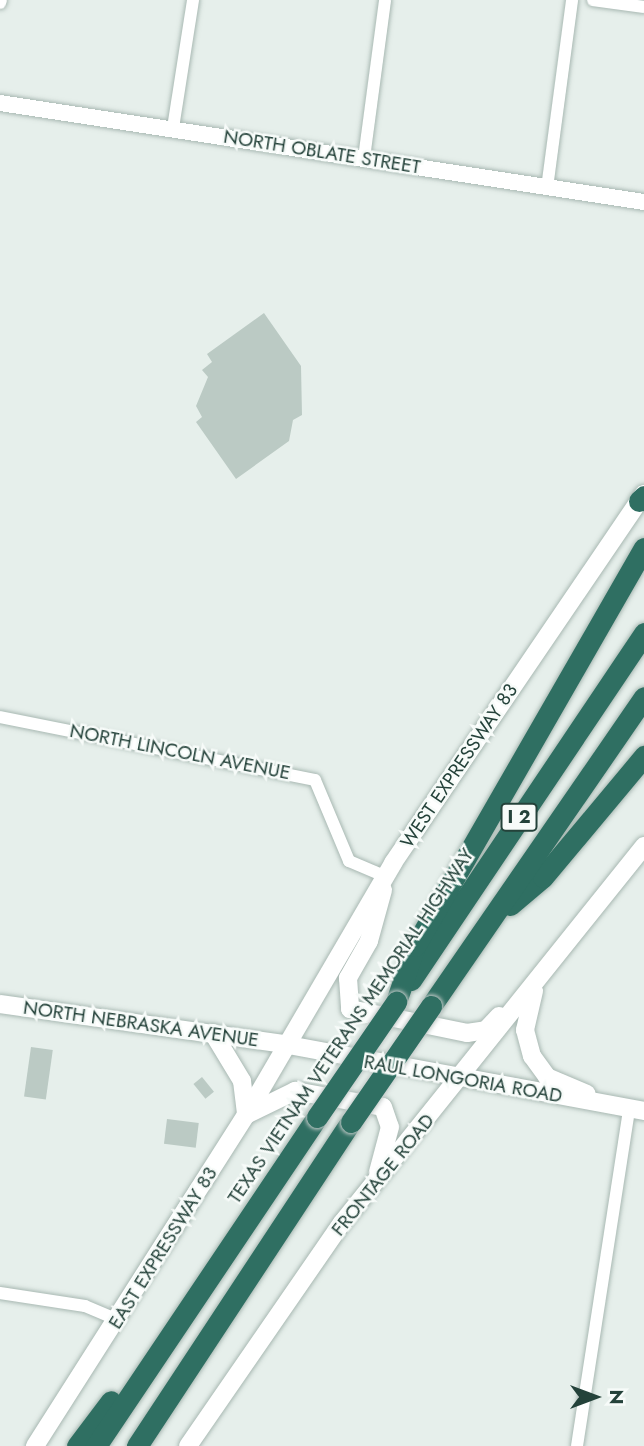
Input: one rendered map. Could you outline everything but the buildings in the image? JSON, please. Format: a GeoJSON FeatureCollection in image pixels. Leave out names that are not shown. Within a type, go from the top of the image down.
{"type":"FeatureCollection","features":[{"type":"Feature","properties":{"kind":"highway"},"geometry":{"type":"LineString","coordinates":[[396,1002],[421,934],[644,548]]}},
{"type":"Feature","properties":{"kind":"highway","name":"TEXAS VIETNAM VETERANS MEMORIAL HIGHWAY"},"geometry":{"type":"LineString","coordinates":[[96,1446],[644,633]]}},
{"type":"Feature","properties":{"kind":"highway","name":"I 2"},"geometry":{"type":"LineString","coordinates":[[137,1446],[351,1122],[644,697]]}},
{"type":"Feature","properties":{"kind":"highway"},"geometry":{"type":"LineString","coordinates":[[489,922],[543,877],[644,756]]}},
{"type":"Feature","properties":{"kind":"highway"},"geometry":{"type":"LineString","coordinates":[[77,1446],[263,1197]]}},
{"type":"Feature","properties":{"kind":"highway"},"geometry":{"type":"LineString","coordinates":[[149,1446],[222,1319]]}},
{"type":"Feature","properties":{"kind":"main road","name":"WEST EXPRESSWAY 83"},"geometry":{"type":"LineString","coordinates":[[283,1044],[385,876],[642,497]]}},
{"type":"Feature","properties":{"kind":"main road","name":"FRONTAGE ROAD"},"geometry":{"type":"LineString","coordinates":[[188,1446],[373,1185],[461,1080],[644,846]]}},
{"type":"Feature","properties":{"kind":"main road"},"geometry":{"type":"LineString","coordinates":[[385,876],[369,941],[348,978],[345,994],[354,1013],[474,1033],[486,1030],[538,981]]}},
{"type":"Feature","properties":{"kind":"main road"},"geometry":{"type":"LineString","coordinates":[[538,981],[525,1030],[532,1056],[547,1077],[630,1109]]}},
{"type":"Feature","properties":{"kind":"main road","name":"NORTH NEBRASKA AVENUE"},"geometry":{"type":"LineString","coordinates":[[0,1004],[283,1044]]}},
{"type":"Feature","properties":{"kind":"main road"},"geometry":{"type":"LineString","coordinates":[[213,1033],[242,1081],[246,1115],[295,1091],[385,1108],[386,1151],[373,1185]]}},
{"type":"Feature","properties":{"kind":"main road","name":"RAUL LONGORIA ROAD"},"geometry":{"type":"LineString","coordinates":[[283,1044],[461,1080],[630,1109]]}},
{"type":"Feature","properties":{"kind":"main road","name":"EAST EXPRESSWAY 83"},"geometry":{"type":"LineString","coordinates":[[35,1446],[118,1320],[246,1115],[283,1044]]}},
{"type":"Feature","properties":{"kind":"street"},"geometry":{"type":"LineString","coordinates":[[173,128],[193,0]]}},
{"type":"Feature","properties":{"kind":"street"},"geometry":{"type":"LineString","coordinates":[[364,158],[385,0]]}},
{"type":"Feature","properties":{"kind":"street"},"geometry":{"type":"LineString","coordinates":[[547,188],[572,0]]}},
{"type":"Feature","properties":{"kind":"street"},"geometry":{"type":"LineString","coordinates":[[593,0],[644,7]]}},
{"type":"Feature","properties":{"kind":"street","name":"NORTH OBLATE STREET"},"geometry":{"type":"LineString","coordinates":[[0,103],[644,202]]}},
{"type":"Feature","properties":{"kind":"street","name":"NORTH LINCOLN AVENUE"},"geometry":{"type":"LineString","coordinates":[[0,718],[237,760],[315,780],[349,861],[385,876]]}},
{"type":"Feature","properties":{"kind":"street"},"geometry":{"type":"LineString","coordinates":[[577,1446],[630,1109]]}},
{"type":"Feature","properties":{"kind":"street"},"geometry":{"type":"LineString","coordinates":[[0,1293],[85,1306],[118,1320]]}}]}
